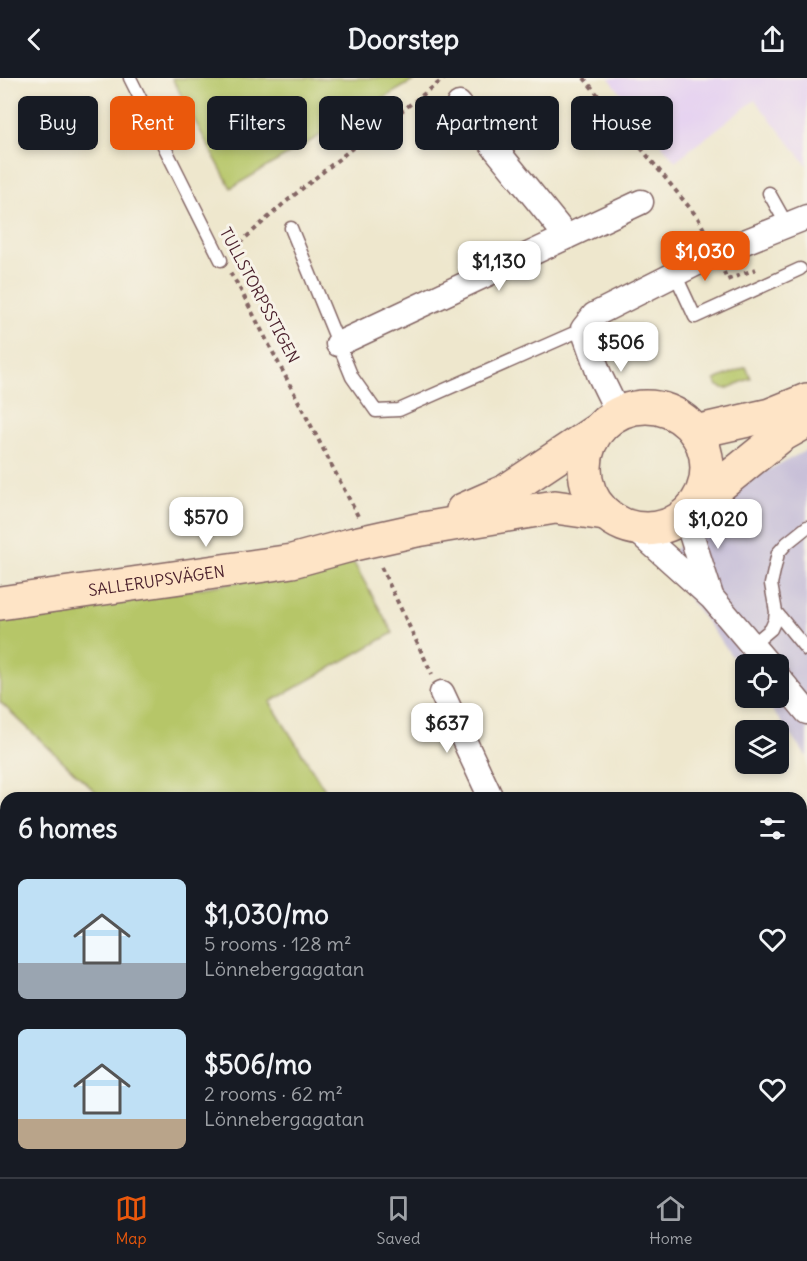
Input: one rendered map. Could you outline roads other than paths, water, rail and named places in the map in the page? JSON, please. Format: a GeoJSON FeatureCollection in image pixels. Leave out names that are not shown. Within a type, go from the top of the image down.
{"type":"FeatureCollection","features":[{"type":"Feature","properties":{"kind":"main road"},"geometry":{"type":"LineString","coordinates":[[689,510],[703,489],[707,469],[704,449],[695,432],[770,415],[807,400]]}},
{"type":"Feature","properties":{"kind":"main road","name":"SALLERUPSVÄGEN"},"geometry":{"type":"LineString","coordinates":[[417,530],[506,491],[608,421],[638,407],[660,408],[679,417],[695,432]]}},
{"type":"Feature","properties":{"kind":"main road"},"geometry":{"type":"LineString","coordinates":[[605,514],[591,495],[585,472],[587,449],[608,421]]}},
{"type":"Feature","properties":{"kind":"main road","name":"SALLERUPSVÄGEN"},"geometry":{"type":"LineString","coordinates":[[0,603],[292,561],[417,530],[555,507],[605,514],[633,528],[652,529],[669,525],[782,435],[807,421]]}},
{"type":"Feature","properties":{"kind":"street"},"geometry":{"type":"LineString","coordinates":[[496,150],[567,237]]}},
{"type":"Feature","properties":{"kind":"street"},"geometry":{"type":"LineString","coordinates":[[338,344],[641,202]]}},
{"type":"Feature","properties":{"kind":"street"},"geometry":{"type":"LineString","coordinates":[[608,421],[599,374],[583,329],[594,315],[717,252],[797,221]]}},
{"type":"Feature","properties":{"kind":"street"},"geometry":{"type":"LineString","coordinates":[[689,510],[712,598]]}},
{"type":"Feature","properties":{"kind":"street"},"geometry":{"type":"LineString","coordinates":[[633,528],[712,598],[760,654]]}},
{"type":"Feature","properties":{"kind":"street"},"geometry":{"type":"LineString","coordinates":[[789,689],[806,707]]}},
{"type":"Feature","properties":{"kind":"street"},"geometry":{"type":"LineString","coordinates":[[442,693],[488,792]]}},
{"type":"Feature","properties":{"kind":"lane","name":"TULLSTORPSSTIGEN"},"geometry":{"type":"LineString","coordinates":[[130,78],[221,260]]}},
{"type":"Feature","properties":{"kind":"lane"},"geometry":{"type":"LineString","coordinates":[[769,193],[797,221]]}},
{"type":"Feature","properties":{"kind":"lane"},"geometry":{"type":"LineString","coordinates":[[291,228],[352,377],[376,411],[399,410],[583,329]]}},
{"type":"Feature","properties":{"kind":"lane"},"geometry":{"type":"LineString","coordinates":[[675,273],[695,317],[800,269]]}},
{"type":"Feature","properties":{"kind":"lane"},"geometry":{"type":"LineString","coordinates":[[752,645],[771,629],[775,620],[776,612],[771,584],[778,553],[807,527]]}},
{"type":"Feature","properties":{"kind":"lane"},"geometry":{"type":"LineString","coordinates":[[776,612],[807,650]]}}]}
